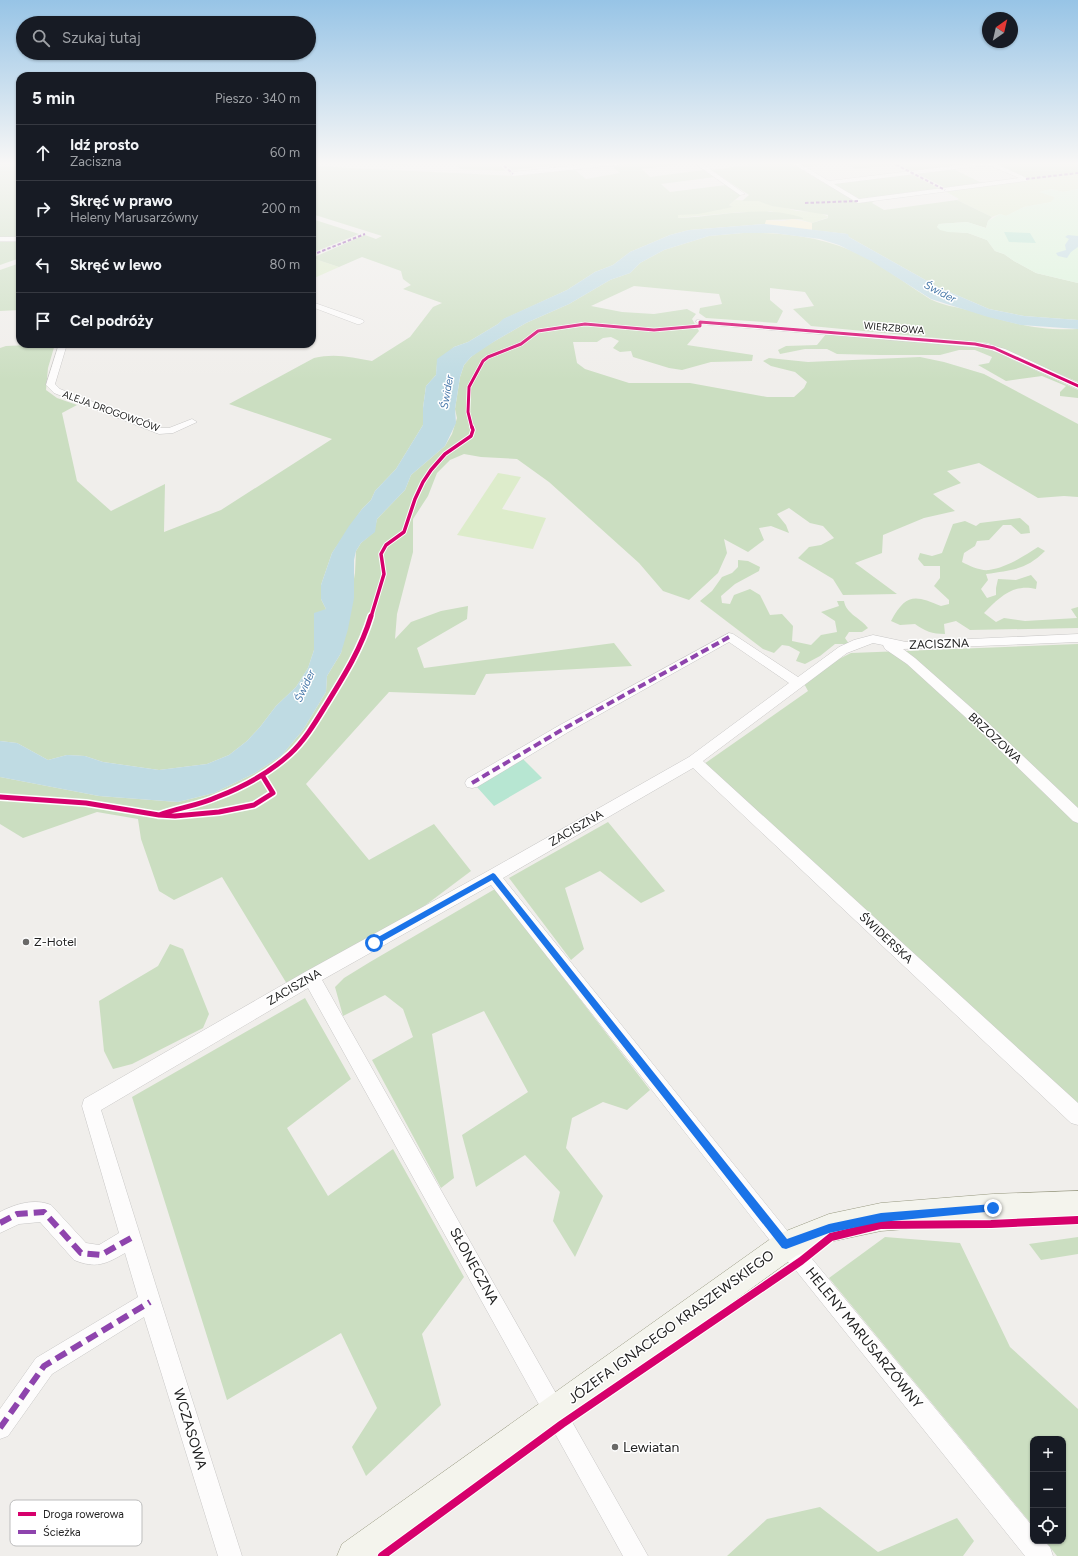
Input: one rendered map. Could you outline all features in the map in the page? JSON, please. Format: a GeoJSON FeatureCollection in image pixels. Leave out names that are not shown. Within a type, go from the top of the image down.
{"type":"FeatureCollection","features":[{"type":"Feature","properties":{"kind":"street"},"geometry":{"type":"LineString","coordinates":[[0,240],[16,239]]}},
{"type":"Feature","properties":{"kind":"street"},"geometry":{"type":"LineString","coordinates":[[316,306],[360,322]]}},
{"type":"Feature","properties":{"kind":"street","name":"WIERZBOWA"},"geometry":{"type":"LineString","coordinates":[[700,322],[987,346],[1002,351],[1078,386]]}},
{"type":"Feature","properties":{"kind":"street","name":"ALEJA DROGOWCÓW"},"geometry":{"type":"LineString","coordinates":[[62,348],[50,385],[57,391],[158,431],[170,431],[192,422]]}},
{"type":"Feature","properties":{"kind":"street"},"geometry":{"type":"LineString","coordinates":[[472,783],[565,728],[729,637],[798,683]]}},
{"type":"Feature","properties":{"kind":"street","name":"ZACISZNA"},"geometry":{"type":"LineString","coordinates":[[91,1106],[312,977],[694,761],[843,650],[858,643],[873,639],[906,646],[1078,638]]}},
{"type":"Feature","properties":{"kind":"street","name":"BRZOZOWA"},"geometry":{"type":"LineString","coordinates":[[882,641],[911,661],[979,722],[1078,818]]}},
{"type":"Feature","properties":{"kind":"street","name":"BRZOZOWA"},"geometry":{"type":"LineString","coordinates":[[906,646],[911,661]]}},
{"type":"Feature","properties":{"kind":"street","name":"ŚWIDERSKA"},"geometry":{"type":"LineString","coordinates":[[694,761],[1078,1116]]}},
{"type":"Feature","properties":{"kind":"street","name":"HELENY MARUSARZÓWNY"},"geometry":{"type":"LineString","coordinates":[[493,876],[786,1244],[802,1261],[1041,1556]]}},
{"type":"Feature","properties":{"kind":"street","name":"SŁONECZNA"},"geometry":{"type":"LineString","coordinates":[[312,977],[636,1556]]}},
{"type":"Feature","properties":{"kind":"street","name":"WCZASOWA"},"geometry":{"type":"LineString","coordinates":[[91,1106],[126,1241],[145,1306],[230,1556]]}},
{"type":"Feature","properties":{"kind":"street","name":"JÓZEFA IGNACEGO KRASZEWSKIEGO"},"geometry":{"type":"LineString","coordinates":[[354,1556],[786,1244],[829,1228],[881,1217],[993,1208],[1078,1205]]}},
{"type":"Feature","properties":{"kind":"street"},"geometry":{"type":"LineString","coordinates":[[0,1223],[17,1214],[44,1212],[81,1253],[101,1254],[126,1241]]}},
{"type":"Feature","properties":{"kind":"street"},"geometry":{"type":"LineString","coordinates":[[0,1428],[44,1366],[145,1306]]}},
{"type":"Feature","properties":{"kind":"green space"},"geometry":{"type":"Polygon","coordinates":[[[0,235],[16,235],[16,238],[0,238],[0,235]]]}},
{"type":"Feature","properties":{"kind":"green space"},"geometry":{"type":"Polygon","coordinates":[[[316,235],[357,235],[316,251],[316,235]]]}},
{"type":"Feature","properties":{"kind":"green space"},"geometry":{"type":"Polygon","coordinates":[[[365,235],[376,239],[382,236],[378,235],[671,235],[630,252],[613,265],[595,272],[567,290],[504,319],[468,342],[454,347],[437,364],[436,375],[426,386],[423,408],[423,425],[396,469],[375,491],[371,500],[362,509],[332,553],[321,585],[321,599],[326,609],[315,632],[314,650],[308,668],[296,687],[276,706],[260,727],[247,741],[229,755],[207,764],[159,770],[103,762],[85,756],[67,755],[48,760],[17,743],[0,741],[0,348],[16,346],[16,348],[54,348],[48,368],[46,390],[57,398],[77,405],[62,413],[77,481],[111,511],[165,484],[164,532],[221,510],[332,439],[229,404],[314,358],[336,356],[372,361],[410,337],[433,307],[442,303],[403,289],[411,285],[403,279],[401,271],[362,257],[339,267],[316,259],[316,256],[365,235]]]}},
{"type":"Feature","properties":{"kind":"green space"},"geometry":{"type":"Polygon","coordinates":[[[787,235],[826,242],[857,253],[872,261],[930,299],[939,303],[1022,325],[1049,329],[1078,329],[1078,382],[988,343],[811,326],[793,309],[814,306],[805,292],[770,288],[770,300],[783,311],[777,323],[706,318],[699,313],[700,308],[722,304],[719,294],[634,286],[591,306],[622,312],[654,314],[687,309],[696,314],[692,319],[699,331],[687,345],[753,355],[752,361],[711,362],[682,370],[669,368],[633,357],[631,351],[620,352],[613,348],[619,341],[611,337],[603,338],[597,342],[573,342],[577,363],[585,369],[629,383],[690,383],[767,397],[794,397],[804,388],[807,382],[795,372],[771,366],[763,361],[769,358],[808,362],[920,357],[944,362],[984,374],[1078,424],[1078,497],[1064,496],[1038,498],[979,463],[947,471],[961,483],[933,494],[955,511],[924,518],[883,535],[882,553],[855,563],[897,594],[843,595],[833,579],[798,558],[809,547],[821,545],[834,538],[823,526],[810,523],[789,508],[777,514],[786,525],[789,533],[771,526],[759,528],[764,540],[748,552],[724,539],[727,553],[718,573],[689,600],[663,591],[639,563],[549,482],[517,459],[481,457],[464,454],[450,460],[437,473],[428,496],[413,519],[413,552],[397,614],[395,639],[411,622],[441,611],[468,606],[467,619],[417,648],[424,668],[614,643],[632,666],[486,674],[475,695],[389,692],[306,784],[369,860],[434,824],[471,871],[415,913],[287,984],[222,877],[174,900],[159,891],[141,839],[138,819],[97,812],[23,838],[0,824],[0,777],[99,796],[178,802],[214,793],[255,773],[282,755],[303,730],[326,692],[327,676],[341,653],[355,573],[356,551],[361,543],[374,532],[377,519],[405,490],[411,475],[445,446],[452,434],[457,418],[455,409],[460,377],[464,365],[481,349],[526,323],[569,304],[610,280],[630,273],[640,263],[664,250],[709,236],[787,235]]]}},
{"type":"Feature","properties":{"kind":"green space"},"geometry":{"type":"Polygon","coordinates":[[[847,235],[972,235],[987,240],[995,251],[1004,254],[1036,273],[1078,283],[1078,320],[1024,316],[989,309],[938,287],[849,237],[847,235]]]}},
{"type":"Feature","properties":{"kind":"green space"},"geometry":{"type":"Polygon","coordinates":[[[972,235],[1078,235],[1078,283],[1036,273],[1004,254],[995,251],[987,240],[972,235]]]}},
{"type":"Feature","properties":{"kind":"green space"},"geometry":{"type":"Polygon","coordinates":[[[1005,235],[1031,235],[1036,243],[1009,242],[1005,235]]]}},
{"type":"Feature","properties":{"kind":"green space"},"geometry":{"type":"Polygon","coordinates":[[[0,242],[16,242],[16,259],[0,265],[0,242]]]}},
{"type":"Feature","properties":{"kind":"green space"},"geometry":{"type":"Polygon","coordinates":[[[316,259],[339,267],[316,277],[316,259]]]}},
{"type":"Feature","properties":{"kind":"green space"},"geometry":{"type":"Polygon","coordinates":[[[16,264],[16,310],[0,311],[0,270],[16,264]]]}},
{"type":"Feature","properties":{"kind":"green space"},"geometry":{"type":"Polygon","coordinates":[[[826,334],[983,348],[996,352],[1078,390],[1078,398],[1060,396],[1060,392],[1066,386],[1042,376],[1006,381],[978,365],[989,363],[992,357],[975,350],[959,350],[940,355],[880,355],[837,354],[827,349],[805,349],[780,354],[778,350],[786,346],[817,345],[826,334]]]}},
{"type":"Feature","properties":{"kind":"green space"},"geometry":{"type":"Polygon","coordinates":[[[498,473],[521,477],[502,509],[546,518],[533,549],[457,535],[498,473]]]}},
{"type":"Feature","properties":{"kind":"green space"},"geometry":{"type":"Polygon","coordinates":[[[1020,518],[1029,526],[1030,533],[1021,534],[1011,525],[1003,525],[989,540],[977,541],[975,546],[964,553],[962,562],[982,570],[995,569],[1015,561],[1038,547],[1045,551],[1025,566],[986,574],[988,580],[981,589],[987,598],[996,595],[998,579],[1016,580],[1031,575],[1037,582],[1036,589],[1020,588],[1013,590],[1001,597],[984,613],[996,622],[1004,618],[1025,621],[1077,618],[1071,609],[1078,607],[1078,628],[970,630],[956,621],[944,624],[945,634],[940,634],[929,632],[915,624],[900,625],[891,621],[901,605],[912,599],[924,600],[941,606],[949,604],[949,600],[934,586],[940,578],[940,566],[924,566],[918,559],[920,553],[932,556],[942,553],[953,524],[965,521],[976,526],[980,523],[1020,518]]]}},
{"type":"Feature","properties":{"kind":"green space"},"geometry":{"type":"Polygon","coordinates":[[[738,560],[748,561],[760,567],[759,571],[735,584],[721,596],[722,603],[730,604],[734,595],[750,589],[760,595],[770,615],[782,614],[793,626],[792,641],[811,645],[821,635],[837,632],[835,621],[821,612],[839,606],[837,601],[844,601],[851,613],[868,628],[862,632],[849,632],[845,638],[849,644],[835,644],[820,656],[805,664],[796,661],[800,652],[789,646],[782,645],[774,653],[763,649],[700,601],[712,591],[722,577],[732,573],[738,567],[738,560]]]}},
{"type":"Feature","properties":{"kind":"green space"},"geometry":{"type":"Polygon","coordinates":[[[1078,644],[1078,1110],[704,764],[808,691],[801,678],[851,653],[1078,644]]]}},
{"type":"Feature","properties":{"kind":"green space"},"geometry":{"type":"Polygon","coordinates":[[[523,759],[542,778],[494,806],[476,786],[523,759]]]}},
{"type":"Feature","properties":{"kind":"green space"},"geometry":{"type":"Polygon","coordinates":[[[608,822],[665,891],[641,903],[600,871],[565,888],[584,949],[571,960],[509,878],[608,822]]]}},
{"type":"Feature","properties":{"kind":"green space"},"geometry":{"type":"Polygon","coordinates":[[[495,889],[650,1090],[627,1110],[603,1102],[572,1118],[566,1148],[603,1196],[575,1257],[553,1221],[560,1192],[525,1155],[476,1187],[462,1135],[528,1092],[484,1011],[432,1034],[454,1178],[441,1188],[372,1060],[413,1037],[403,1009],[385,995],[343,1016],[335,987],[344,978],[370,962],[495,889]]]}},
{"type":"Feature","properties":{"kind":"green space"},"geometry":{"type":"Polygon","coordinates":[[[170,944],[183,949],[209,1014],[203,1028],[132,1064],[113,1069],[104,1051],[99,1001],[158,966],[170,944]]]}},
{"type":"Feature","properties":{"kind":"green space"},"geometry":{"type":"Polygon","coordinates":[[[305,998],[351,1079],[287,1128],[328,1196],[393,1149],[464,1277],[422,1334],[441,1405],[366,1476],[352,1447],[377,1408],[341,1333],[227,1400],[132,1097],[305,998]]]}},
{"type":"Feature","properties":{"kind":"green space"},"geometry":{"type":"Polygon","coordinates":[[[885,1237],[960,1243],[1010,1347],[1078,1409],[1078,1556],[1057,1556],[1047,1544],[1066,1544],[1066,1436],[1030,1436],[1030,1522],[829,1278],[885,1237]]]}},
{"type":"Feature","properties":{"kind":"green space"},"geometry":{"type":"Polygon","coordinates":[[[1078,1237],[1078,1254],[1041,1260],[1029,1244],[1078,1237]]]}},
{"type":"Feature","properties":{"kind":"green space"},"geometry":{"type":"Polygon","coordinates":[[[820,1507],[878,1552],[957,1518],[974,1541],[963,1556],[727,1556],[767,1519],[820,1507]]]}},
{"type":"Feature","properties":{"kind":"water","name":"Świder"},"geometry":{"type":"Polygon","coordinates":[[[670,235],[725,235],[709,236],[664,250],[640,263],[630,273],[610,280],[569,304],[526,323],[471,357],[464,365],[460,377],[455,409],[456,423],[445,446],[411,475],[405,490],[377,519],[375,532],[361,543],[356,551],[354,560],[354,598],[348,629],[341,653],[327,676],[326,692],[303,730],[282,755],[255,773],[214,793],[178,802],[99,796],[0,777],[0,741],[17,743],[48,760],[67,755],[85,756],[103,762],[159,770],[207,764],[229,755],[247,741],[276,706],[296,687],[308,668],[314,650],[314,613],[326,609],[321,599],[321,585],[332,553],[349,526],[371,500],[375,491],[396,469],[423,425],[423,408],[426,386],[436,375],[437,359],[454,347],[468,342],[498,324],[503,319],[567,290],[595,272],[613,265],[630,252],[670,235]]]}},
{"type":"Feature","properties":{"kind":"water","name":"Świder"},"geometry":{"type":"Polygon","coordinates":[[[786,235],[848,235],[849,237],[938,287],[989,309],[1024,316],[1078,320],[1078,329],[1021,325],[988,317],[931,299],[871,261],[839,245],[820,239],[786,235]]]}},
{"type":"Feature","properties":{"kind":"water"},"geometry":{"type":"Polygon","coordinates":[[[1068,235],[1078,236],[1078,247],[1071,252],[1067,258],[1058,256],[1056,253],[1066,250],[1065,245],[1069,239],[1065,237],[1068,235]]]}},
{"type":"Feature","properties":{"kind":"marked path"},"geometry":{"type":"LineString","coordinates":[[316,253],[363,235]]}},
{"type":"Feature","properties":{"kind":"marked path"},"geometry":{"type":"LineString","coordinates":[[472,783],[565,728],[729,637]]}},
{"type":"Feature","properties":{"kind":"marked path"},"geometry":{"type":"LineString","coordinates":[[0,1223],[17,1214],[44,1212],[81,1253],[101,1255],[131,1238]]}},
{"type":"Feature","properties":{"kind":"marked path"},"geometry":{"type":"LineString","coordinates":[[0,1428],[44,1366],[150,1302]]}},
{"type":"Feature","properties":{"kind":"cycle path"},"geometry":{"type":"LineString","coordinates":[[159,815],[178,808],[216,798],[262,775],[290,754],[307,736],[349,668],[364,639],[384,574],[381,554],[386,545],[404,532],[415,499],[423,482],[431,470],[445,454],[471,436],[473,430],[468,412],[469,387],[483,361],[488,357],[521,344],[538,331],[585,324],[654,330],[700,326],[700,322],[975,344],[994,348],[1078,386]]}},
{"type":"Feature","properties":{"kind":"cycle path"},"geometry":{"type":"LineString","coordinates":[[0,797],[86,803],[159,815],[175,816],[219,812],[254,805],[273,793],[262,775]]}},
{"type":"Feature","properties":{"kind":"cycle path"},"geometry":{"type":"LineString","coordinates":[[382,1556],[562,1424],[801,1261],[831,1237],[880,1225],[991,1224],[1078,1220]]}},
{"type":"Feature","properties":{"kind":"place","name":"Z-Hotel"},"geometry":{"type":"Point","coordinates":[26,942]}},
{"type":"Feature","properties":{"kind":"place","name":"Lewiatan"},"geometry":{"type":"Point","coordinates":[615,1447]}},
{"type":"Feature","properties":{"kind":"route"},"geometry":{"type":"LineString","coordinates":[[374,943],[493,876],[786,1244],[829,1228],[881,1217],[993,1208]]}}]}
